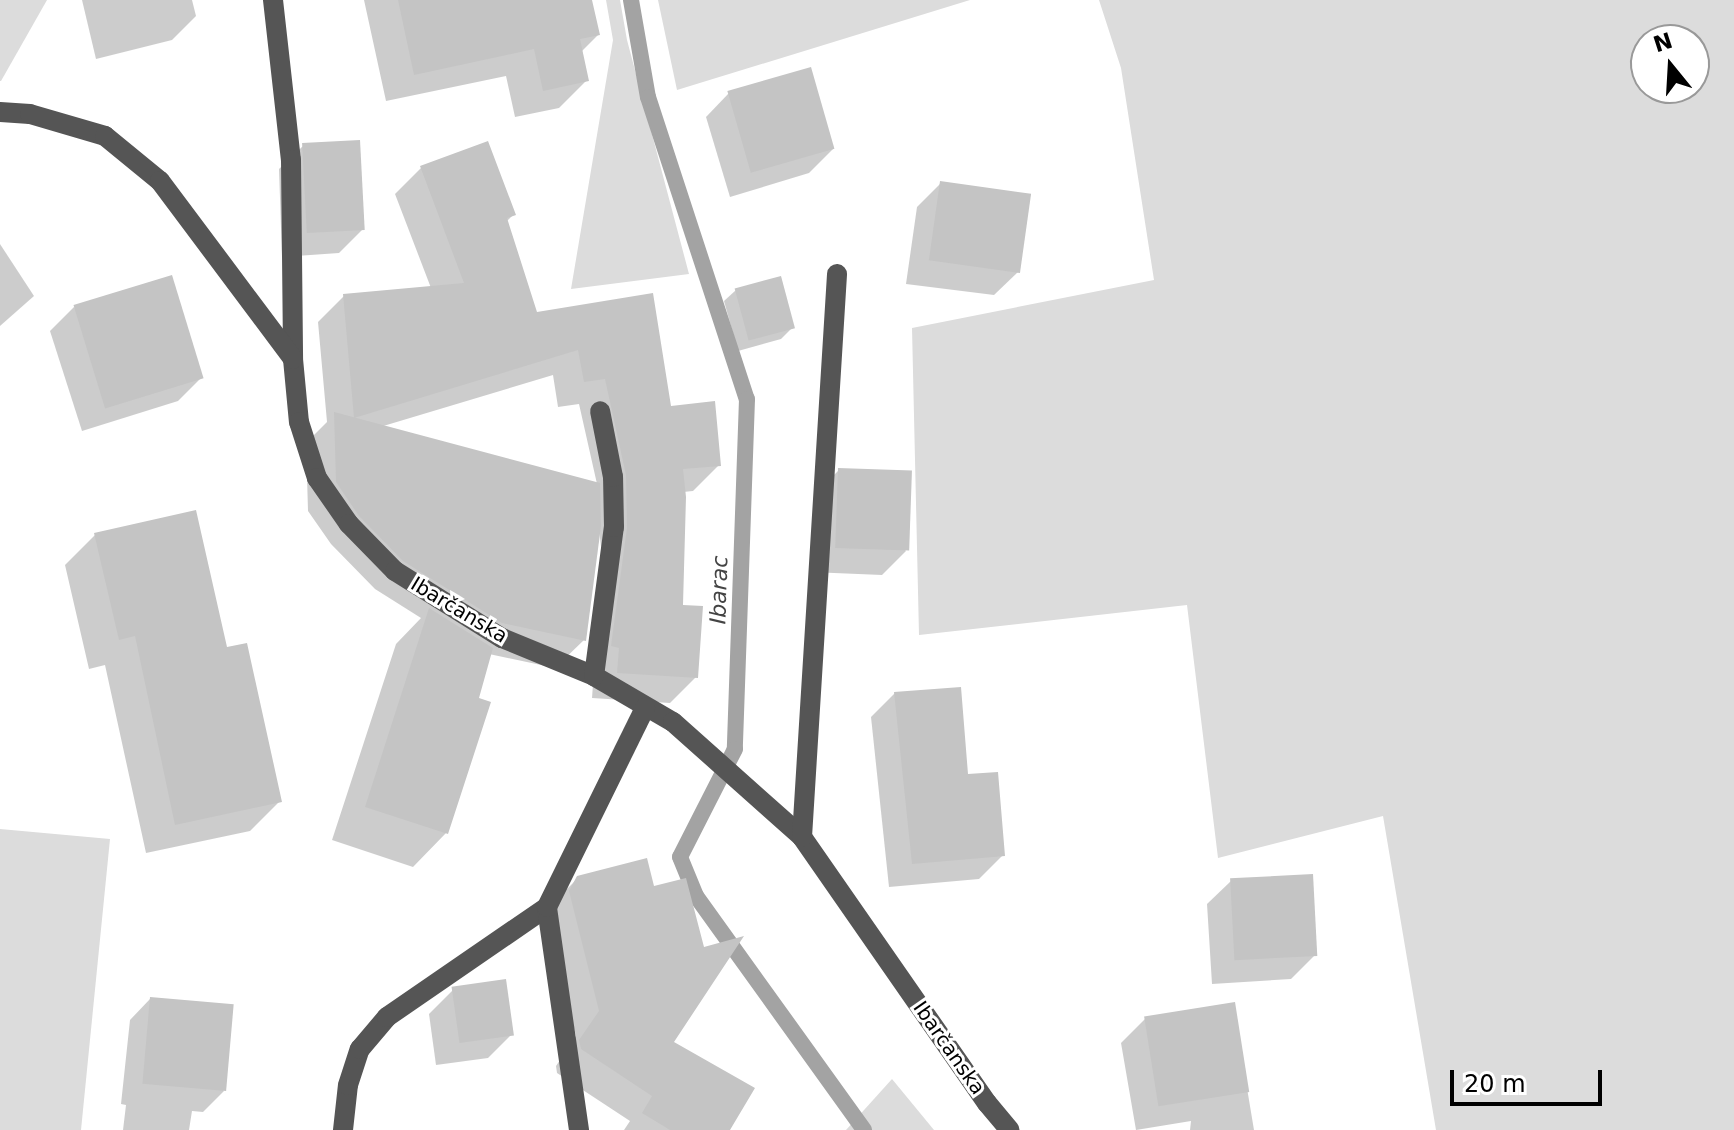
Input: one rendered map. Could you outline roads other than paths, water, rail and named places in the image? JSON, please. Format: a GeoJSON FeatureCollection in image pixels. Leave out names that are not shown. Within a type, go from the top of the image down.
{"type":"FeatureCollection","features":[{"type":"Feature","properties":{"kind":"street","name":"Ibarčanska"},"geometry":{"type":"LineString","coordinates":[[273,0],[291,160],[293,359],[299,422],[317,478],[349,524],[395,571],[502,638],[594,676],[673,722],[802,837],[987,1103],[1010,1130]]}},
{"type":"Feature","properties":{"kind":"street"},"geometry":{"type":"LineString","coordinates":[[0,112],[30,114],[105,136],[160,181],[293,359]]}},
{"type":"Feature","properties":{"kind":"street"},"geometry":{"type":"LineString","coordinates":[[802,837],[837,274]]}},
{"type":"Feature","properties":{"kind":"street"},"geometry":{"type":"LineString","coordinates":[[594,676],[614,527],[613,477],[600,411]]}},
{"type":"Feature","properties":{"kind":"street"},"geometry":{"type":"LineString","coordinates":[[343,1130],[348,1085],[360,1049],[387,1017],[547,907],[645,708]]}},
{"type":"Feature","properties":{"kind":"street"},"geometry":{"type":"LineString","coordinates":[[547,907],[579,1130]]}},
{"type":"Feature","properties":{"kind":"waterway","name":"Ibarac"},"geometry":{"type":"LineString","coordinates":[[631,0],[648,97],[747,399],[735,749],[680,857],[696,896],[864,1130]]}}]}
